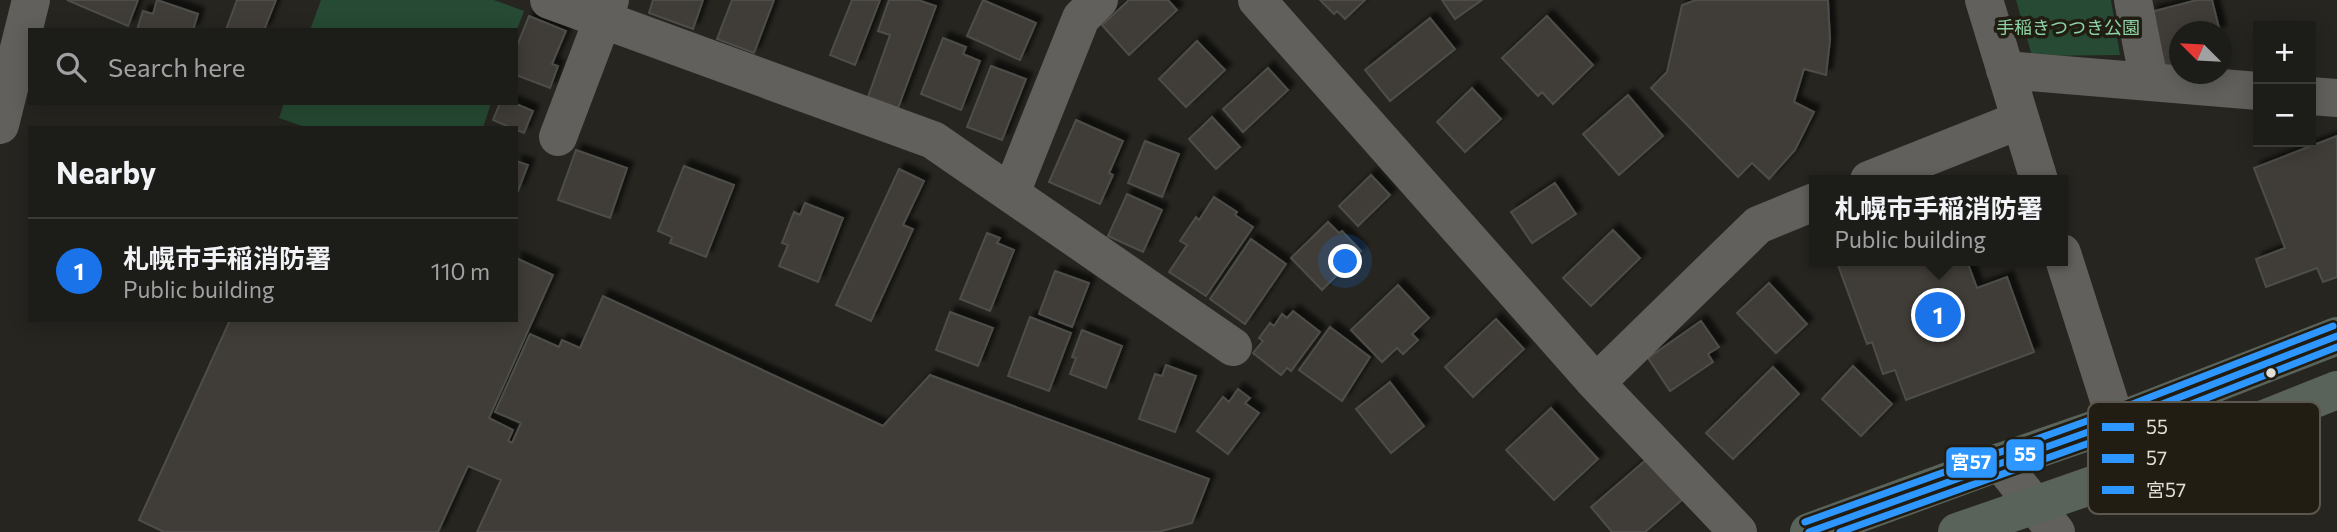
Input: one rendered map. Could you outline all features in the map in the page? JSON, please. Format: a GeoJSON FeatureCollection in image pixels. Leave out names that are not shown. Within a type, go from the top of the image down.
{"type":"FeatureCollection","features":[{"type":"Feature","properties":{"kind":"highway"},"geometry":{"type":"LineString","coordinates":[[2167,402],[2337,336]]}},
{"type":"Feature","properties":{"kind":"highway"},"geometry":{"type":"LineString","coordinates":[[2307,402],[2337,390]]}},
{"type":"Feature","properties":{"kind":"highway"},"geometry":{"type":"LineString","coordinates":[[1809,532],[2088,431]]}},
{"type":"Feature","properties":{"kind":"highway"},"geometry":{"type":"LineString","coordinates":[[1957,532],[2045,518],[2088,495]]}},
{"type":"Feature","properties":{"kind":"street"},"geometry":{"type":"LineString","coordinates":[[0,125],[31,0]]}},
{"type":"Feature","properties":{"kind":"street"},"geometry":{"type":"LineString","coordinates":[[550,0],[606,10],[933,141],[1233,347]]}},
{"type":"Feature","properties":{"kind":"street"},"geometry":{"type":"LineString","coordinates":[[1011,193],[1081,18],[1099,0]]}},
{"type":"Feature","properties":{"kind":"street"},"geometry":{"type":"LineString","coordinates":[[1256,0],[1596,383],[1738,532]]}},
{"type":"Feature","properties":{"kind":"street"},"geometry":{"type":"LineString","coordinates":[[1984,0],[2037,175]]}},
{"type":"Feature","properties":{"kind":"street"},"geometry":{"type":"LineString","coordinates":[[2133,0],[2149,82]]}},
{"type":"Feature","properties":{"kind":"street"},"geometry":{"type":"LineString","coordinates":[[558,138],[606,10]]}},
{"type":"Feature","properties":{"kind":"street"},"geometry":{"type":"LineString","coordinates":[[2005,69],[2253,91]]}},
{"type":"Feature","properties":{"kind":"street"},"geometry":{"type":"LineString","coordinates":[[2316,96],[2337,98]]}},
{"type":"Feature","properties":{"kind":"street"},"geometry":{"type":"LineString","coordinates":[[1882,175],[2020,120]]}},
{"type":"Feature","properties":{"kind":"street"},"geometry":{"type":"LineString","coordinates":[[1596,383],[1758,225],[1809,204]]}},
{"type":"Feature","properties":{"kind":"street"},"geometry":{"type":"LineString","coordinates":[[2066,266],[2110,402]]}},
{"type":"Feature","properties":{"kind":"street"},"geometry":{"type":"LineString","coordinates":[[2000,461],[2045,518]]}},
{"type":"Feature","properties":{"kind":"green space"},"geometry":{"type":"Polygon","coordinates":[[[321,0],[494,0],[524,11],[518,28],[311,28],[321,0]]]}},
{"type":"Feature","properties":{"kind":"green space","name":"手稲きつつき公園"},"geometry":{"type":"Polygon","coordinates":[[[2016,0],[2111,0],[2120,55],[2032,56],[2016,0]]]}},
{"type":"Feature","properties":{"kind":"green space"},"geometry":{"type":"Polygon","coordinates":[[[283,105],[490,105],[484,126],[302,126],[279,118],[283,105]]]}},
{"type":"Feature","properties":{"kind":"building"},"geometry":{"type":"Polygon","coordinates":[[[67,0],[138,0],[128,26],[67,0]]]}},
{"type":"Feature","properties":{"kind":"building"},"geometry":{"type":"Polygon","coordinates":[[[157,0],[198,14],[194,28],[138,28],[143,11],[153,14],[157,0]]]}},
{"type":"Feature","properties":{"kind":"building"},"geometry":{"type":"Polygon","coordinates":[[[237,0],[276,0],[265,28],[227,28],[237,0]]]}},
{"type":"Feature","properties":{"kind":"building"},"geometry":{"type":"Polygon","coordinates":[[[653,0],[703,0],[693,29],[649,13],[653,0]]]}},
{"type":"Feature","properties":{"kind":"building"},"geometry":{"type":"Polygon","coordinates":[[[732,0],[774,0],[754,53],[717,39],[732,0]]]}},
{"type":"Feature","properties":{"kind":"building"},"geometry":{"type":"Polygon","coordinates":[[[852,0],[880,0],[855,65],[830,55],[852,0]]]}},
{"type":"Feature","properties":{"kind":"building"},"geometry":{"type":"Polygon","coordinates":[[[889,0],[918,0],[936,6],[898,108],[868,97],[890,35],[878,31],[889,0]]]}},
{"type":"Feature","properties":{"kind":"building"},"geometry":{"type":"Polygon","coordinates":[[[983,0],[1036,23],[1020,60],[967,36],[983,0]]]}},
{"type":"Feature","properties":{"kind":"building"},"geometry":{"type":"Polygon","coordinates":[[[1129,0],[1168,0],[1177,10],[1129,55],[1102,25],[1129,0]]]}},
{"type":"Feature","properties":{"kind":"building"},"geometry":{"type":"Polygon","coordinates":[[[1320,0],[1365,0],[1345,19],[1337,11],[1334,14],[1320,0]]]}},
{"type":"Feature","properties":{"kind":"building"},"geometry":{"type":"Polygon","coordinates":[[[1442,0],[1482,0],[1455,19],[1442,0]]]}},
{"type":"Feature","properties":{"kind":"building"},"geometry":{"type":"Polygon","coordinates":[[[1696,0],[1828,0],[1830,40],[1826,75],[1804,69],[1794,102],[1814,112],[1795,150],[1769,179],[1752,163],[1738,177],[1651,88],[1667,72],[1682,5],[1696,0]]]}},
{"type":"Feature","properties":{"kind":"building"},"geometry":{"type":"Polygon","coordinates":[[[2197,0],[2212,0],[2217,21],[2169,21],[2167,73],[2151,12],[2197,0]]]}},
{"type":"Feature","properties":{"kind":"building"},"geometry":{"type":"Polygon","coordinates":[[[529,16],[566,31],[552,64],[558,66],[550,88],[518,76],[518,43],[529,16]]]}},
{"type":"Feature","properties":{"kind":"building"},"geometry":{"type":"Polygon","coordinates":[[[1547,16],[1593,65],[1553,104],[1542,92],[1538,96],[1502,58],[1547,16]]]}},
{"type":"Feature","properties":{"kind":"building"},"geometry":{"type":"Polygon","coordinates":[[[1430,18],[1455,49],[1390,101],[1365,70],[1430,18]]]}},
{"type":"Feature","properties":{"kind":"building"},"geometry":{"type":"Polygon","coordinates":[[[943,38],[966,47],[963,54],[980,61],[961,110],[921,94],[943,38]]]}},
{"type":"Feature","properties":{"kind":"building"},"geometry":{"type":"Polygon","coordinates":[[[1197,41],[1225,70],[1186,107],[1159,79],[1197,41]]]}},
{"type":"Feature","properties":{"kind":"building"},"geometry":{"type":"Polygon","coordinates":[[[991,66],[1026,79],[1002,140],[967,127],[991,66]]]}},
{"type":"Feature","properties":{"kind":"building"},"geometry":{"type":"Polygon","coordinates":[[[1268,68],[1288,90],[1243,132],[1223,109],[1268,68]]]}},
{"type":"Feature","properties":{"kind":"building"},"geometry":{"type":"Polygon","coordinates":[[[1472,88],[1501,119],[1465,152],[1437,122],[1472,88]]]}},
{"type":"Feature","properties":{"kind":"building"},"geometry":{"type":"Polygon","coordinates":[[[1628,95],[1663,136],[1619,175],[1583,134],[1628,95]]]}},
{"type":"Feature","properties":{"kind":"building"},"geometry":{"type":"Polygon","coordinates":[[[499,105],[518,105],[533,111],[524,133],[518,130],[518,126],[507,126],[493,120],[499,105]]]}},
{"type":"Feature","properties":{"kind":"building"},"geometry":{"type":"Polygon","coordinates":[[[1212,117],[1240,147],[1216,169],[1189,139],[1212,117]]]}},
{"type":"Feature","properties":{"kind":"building"},"geometry":{"type":"Polygon","coordinates":[[[1076,120],[1123,141],[1109,173],[1113,175],[1100,204],[1049,182],[1076,120]]]}},
{"type":"Feature","properties":{"kind":"building"},"geometry":{"type":"Polygon","coordinates":[[[2337,136],[2337,277],[2323,282],[2317,268],[2266,287],[2256,259],[2285,248],[2254,168],[2308,147],[2316,147],[2316,144],[2337,136]]]}},
{"type":"Feature","properties":{"kind":"building"},"geometry":{"type":"Polygon","coordinates":[[[1145,141],[1179,154],[1162,197],[1128,183],[1145,141]]]}},
{"type":"Feature","properties":{"kind":"building"},"geometry":{"type":"Polygon","coordinates":[[[576,150],[627,168],[610,218],[558,200],[576,150]]]}},
{"type":"Feature","properties":{"kind":"building"},"geometry":{"type":"Polygon","coordinates":[[[518,162],[528,165],[518,191],[518,162]]]}},
{"type":"Feature","properties":{"kind":"building"},"geometry":{"type":"Polygon","coordinates":[[[684,166],[734,185],[706,257],[670,243],[672,237],[658,231],[684,166]]]}},
{"type":"Feature","properties":{"kind":"building"},"geometry":{"type":"Polygon","coordinates":[[[899,169],[924,181],[903,225],[913,229],[871,321],[836,305],[899,169]]]}},
{"type":"Feature","properties":{"kind":"building"},"geometry":{"type":"Polygon","coordinates":[[[1371,175],[1390,195],[1358,226],[1339,206],[1371,175]]]}},
{"type":"Feature","properties":{"kind":"building"},"geometry":{"type":"Polygon","coordinates":[[[1555,183],[1576,214],[1532,243],[1511,212],[1555,183]]]}},
{"type":"Feature","properties":{"kind":"building"},"geometry":{"type":"Polygon","coordinates":[[[1127,194],[1162,210],[1143,252],[1108,236],[1127,194]]]}},
{"type":"Feature","properties":{"kind":"building"},"geometry":{"type":"Polygon","coordinates":[[[1214,197],[1237,212],[1235,215],[1253,227],[1206,296],[1169,272],[1187,245],[1180,241],[1196,217],[1199,220],[1214,197]]]}},
{"type":"Feature","properties":{"kind":"building"},"geometry":{"type":"Polygon","coordinates":[[[805,203],[843,218],[818,282],[779,266],[788,245],[782,243],[794,212],[800,215],[805,203]]]}},
{"type":"Feature","properties":{"kind":"building"},"geometry":{"type":"Polygon","coordinates":[[[1328,222],[1339,233],[1342,231],[1361,251],[1322,290],[1291,258],[1328,222]]]}},
{"type":"Feature","properties":{"kind":"building"},"geometry":{"type":"Polygon","coordinates":[[[1613,230],[1640,258],[1591,306],[1563,278],[1613,230]]]}},
{"type":"Feature","properties":{"kind":"building"},"geometry":{"type":"Polygon","coordinates":[[[987,233],[1000,238],[997,243],[1014,250],[990,311],[960,299],[987,233]]]}},
{"type":"Feature","properties":{"kind":"building"},"geometry":{"type":"Polygon","coordinates":[[[1251,239],[1286,264],[1245,324],[1210,299],[1251,239]]]}},
{"type":"Feature","properties":{"kind":"building"},"geometry":{"type":"Polygon","coordinates":[[[518,259],[553,275],[489,418],[513,430],[508,441],[512,443],[521,423],[495,412],[530,334],[559,347],[562,340],[580,348],[603,296],[883,426],[930,375],[1209,479],[1192,523],[1158,532],[477,532],[501,480],[468,466],[438,532],[164,532],[139,520],[229,322],[518,322],[518,259]]]}},
{"type":"Feature","properties":{"kind":"building"},"geometry":{"type":"Polygon","coordinates":[[[1838,266],[1969,266],[1977,288],[2007,277],[2034,352],[1906,400],[1895,370],[1883,374],[1872,342],[1867,344],[1838,266]]]}},
{"type":"Feature","properties":{"kind":"building"},"geometry":{"type":"Polygon","coordinates":[[[1055,271],[1089,283],[1072,327],[1039,314],[1055,271]]]}},
{"type":"Feature","properties":{"kind":"building"},"geometry":{"type":"Polygon","coordinates":[[[1769,283],[1807,324],[1776,353],[1737,313],[1769,283]]]}},
{"type":"Feature","properties":{"kind":"building"},"geometry":{"type":"Polygon","coordinates":[[[1398,285],[1429,318],[1412,334],[1418,340],[1403,354],[1397,348],[1382,362],[1351,330],[1398,285]]]}},
{"type":"Feature","properties":{"kind":"building"},"geometry":{"type":"Polygon","coordinates":[[[1293,311],[1320,332],[1291,371],[1287,368],[1281,375],[1253,353],[1263,341],[1259,338],[1270,323],[1274,326],[1282,314],[1287,318],[1293,311]]]}},
{"type":"Feature","properties":{"kind":"building"},"geometry":{"type":"Polygon","coordinates":[[[950,312],[993,328],[978,366],[936,350],[950,312]]]}},
{"type":"Feature","properties":{"kind":"building"},"geometry":{"type":"Polygon","coordinates":[[[1030,317],[1071,333],[1049,391],[1008,376],[1030,317]]]}},
{"type":"Feature","properties":{"kind":"building"},"geometry":{"type":"Polygon","coordinates":[[[1496,319],[1524,349],[1473,397],[1445,367],[1496,319]]]}},
{"type":"Feature","properties":{"kind":"building"},"geometry":{"type":"Polygon","coordinates":[[[1701,321],[1719,347],[1708,354],[1713,362],[1670,391],[1648,358],[1701,321]]]}},
{"type":"Feature","properties":{"kind":"building"},"geometry":{"type":"Polygon","coordinates":[[[1330,327],[1370,357],[1342,401],[1299,370],[1330,327]]]}},
{"type":"Feature","properties":{"kind":"building"},"geometry":{"type":"Polygon","coordinates":[[[1082,330],[1122,346],[1106,388],[1070,374],[1076,358],[1072,357],[1082,330]]]}},
{"type":"Feature","properties":{"kind":"building"},"geometry":{"type":"Polygon","coordinates":[[[1166,365],[1196,376],[1175,432],[1139,419],[1155,374],[1162,376],[1166,365]]]}},
{"type":"Feature","properties":{"kind":"building"},"geometry":{"type":"Polygon","coordinates":[[[1853,366],[1892,404],[1861,436],[1822,399],[1853,366]]]}},
{"type":"Feature","properties":{"kind":"building"},"geometry":{"type":"Polygon","coordinates":[[[1773,367],[1799,394],[1733,459],[1706,433],[1773,367]]]}},
{"type":"Feature","properties":{"kind":"building"},"geometry":{"type":"Polygon","coordinates":[[[1390,382],[1424,426],[1391,453],[1356,409],[1390,382]]]}},
{"type":"Feature","properties":{"kind":"building"},"geometry":{"type":"Polygon","coordinates":[[[1238,389],[1250,398],[1245,403],[1259,413],[1228,454],[1197,431],[1223,397],[1229,402],[1238,389]]]}},
{"type":"Feature","properties":{"kind":"building"},"geometry":{"type":"Polygon","coordinates":[[[1551,408],[1598,459],[1554,500],[1506,450],[1551,408]]]}},
{"type":"Feature","properties":{"kind":"building"},"geometry":{"type":"Polygon","coordinates":[[[1654,453],[1689,494],[1645,532],[1612,532],[1591,507],[1654,453]]]}},
{"type":"Feature","properties":{"kind":"transit line","name":"宮57"},"geometry":{"type":"LineString","coordinates":[[2138,402],[2333,326]]}},
{"type":"Feature","properties":{"kind":"transit line","name":"55"},"geometry":{"type":"LineString","coordinates":[[2167,402],[2337,336]]}},
{"type":"Feature","properties":{"kind":"transit line","name":"57"},"geometry":{"type":"LineString","coordinates":[[2197,402],[2337,347]]}},
{"type":"Feature","properties":{"kind":"transit line","name":"宮57"},"geometry":{"type":"LineString","coordinates":[[1805,522],[2088,421]]}},
{"type":"Feature","properties":{"kind":"transit line","name":"55"},"geometry":{"type":"LineString","coordinates":[[1809,532],[2088,432]]}},
{"type":"Feature","properties":{"kind":"transit line","name":"57"},"geometry":{"type":"LineString","coordinates":[[1840,532],[2088,443]]}},
{"type":"Feature","properties":{"kind":"place","name":"札幌市手稲消防署"},"geometry":{"type":"Point","coordinates":[1938,315]}}]}
